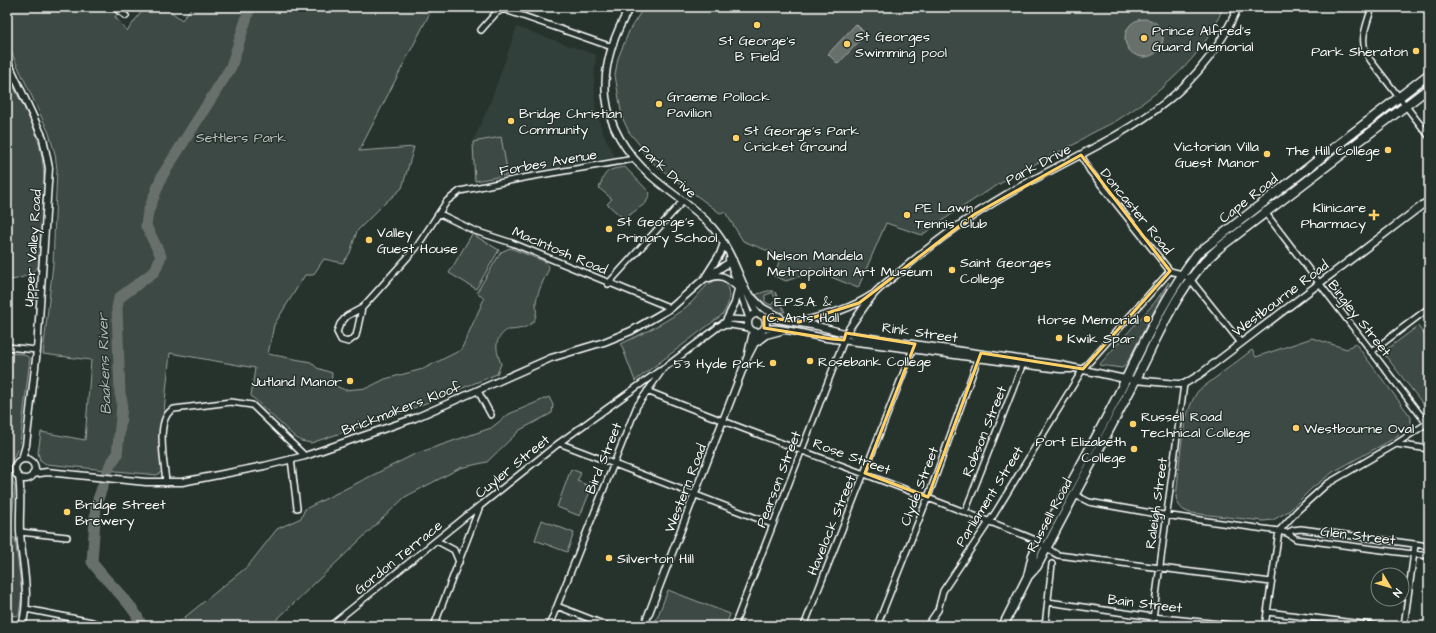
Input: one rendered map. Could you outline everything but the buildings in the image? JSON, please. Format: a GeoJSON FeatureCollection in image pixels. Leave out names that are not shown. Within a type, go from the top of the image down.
{"type":"FeatureCollection","features":[{"type":"Feature","properties":{"kind":"main road","name":"Cape Road"},"geometry":{"type":"LineString","coordinates":[[1125,379],[1182,274],[1201,251],[1429,74]]}},
{"type":"Feature","properties":{"kind":"main road","name":"Cape Road"},"geometry":{"type":"LineString","coordinates":[[1136,380],[1190,279],[1203,262],[1429,88]]}},
{"type":"Feature","properties":{"kind":"main road","name":"Russell Road"},"geometry":{"type":"LineString","coordinates":[[1028,576],[1030,563],[1040,542],[1125,379]]}},
{"type":"Feature","properties":{"kind":"main road","name":"Russell Road"},"geometry":{"type":"LineString","coordinates":[[1003,626],[1028,576],[1037,566],[1047,548],[1136,380]]}},
{"type":"Feature","properties":{"kind":"street"},"geometry":{"type":"LineString","coordinates":[[114,7],[126,16]]}},
{"type":"Feature","properties":{"kind":"street","name":"Park Drive"},"geometry":{"type":"LineString","coordinates":[[630,7],[612,46],[606,74],[608,112],[613,127],[620,141],[634,159],[711,226],[724,243],[731,261],[757,313]]}},
{"type":"Feature","properties":{"kind":"street","name":"Park Drive"},"geometry":{"type":"LineString","coordinates":[[844,340],[846,333],[875,293],[923,252],[975,214],[1016,189],[1132,126],[1181,89],[1215,52],[1238,7]]}},
{"type":"Feature","properties":{"kind":"street"},"geometry":{"type":"LineString","coordinates":[[1372,7],[1364,33],[1363,48],[1371,61],[1429,136]]}},
{"type":"Feature","properties":{"kind":"street"},"geometry":{"type":"LineString","coordinates":[[480,30],[496,13],[503,8],[612,46]]}},
{"type":"Feature","properties":{"kind":"street","name":"Upper Valley Road"},"geometry":{"type":"LineString","coordinates":[[7,60],[43,138],[49,168],[36,350],[25,459]]}},
{"type":"Feature","properties":{"kind":"street","name":"Doncaster Road"},"geometry":{"type":"LineString","coordinates":[[1081,155],[1090,171],[1170,271],[1182,274],[1190,279],[1241,343]]}},
{"type":"Feature","properties":{"kind":"street","name":"Forbes Avenue"},"geometry":{"type":"LineString","coordinates":[[440,214],[447,201],[466,188],[634,159]]}},
{"type":"Feature","properties":{"kind":"street","name":"Westbourne Road"},"geometry":{"type":"LineString","coordinates":[[1184,384],[1199,375],[1429,200]]}},
{"type":"Feature","properties":{"kind":"street"},"geometry":{"type":"LineString","coordinates":[[608,284],[683,201]]}},
{"type":"Feature","properties":{"kind":"street","name":"Bingley Street"},"geometry":{"type":"LineString","coordinates":[[1260,205],[1371,352],[1428,424]]}},
{"type":"Feature","properties":{"kind":"street"},"geometry":{"type":"LineString","coordinates":[[362,308],[356,336],[348,342],[341,340],[338,332],[340,324],[348,316],[362,308],[416,248],[440,214]]}},
{"type":"Feature","properties":{"kind":"street","name":"MacIntosh Road"},"geometry":{"type":"LineString","coordinates":[[440,214],[475,231],[512,242],[608,284],[671,308]]}},
{"type":"Feature","properties":{"kind":"street"},"geometry":{"type":"LineString","coordinates":[[704,279],[720,254],[724,243]]}},
{"type":"Feature","properties":{"kind":"street","name":"Park Drive"},"geometry":{"type":"LineString","coordinates":[[731,261],[748,318]]}},
{"type":"Feature","properties":{"kind":"street","name":"Brickmakers Kloof"},"geometry":{"type":"LineString","coordinates":[[33,474],[47,472],[166,483],[202,479],[305,456],[415,418],[552,358],[604,342],[631,331],[671,308],[704,279],[731,261]]}},
{"type":"Feature","properties":{"kind":"street","name":"Parliament Street"},"geometry":{"type":"LineString","coordinates":[[928,626],[938,610],[943,591],[1083,369],[1170,271]]}},
{"type":"Feature","properties":{"kind":"street"},"geometry":{"type":"LineString","coordinates":[[696,286],[719,275],[724,276],[738,288],[736,303],[726,321]]}},
{"type":"Feature","properties":{"kind":"street"},"geometry":{"type":"LineString","coordinates":[[746,291],[763,308],[791,321]]}},
{"type":"Feature","properties":{"kind":"street"},"geometry":{"type":"LineString","coordinates":[[799,322],[839,312],[859,303],[875,293]]}},
{"type":"Feature","properties":{"kind":"street"},"geometry":{"type":"LineString","coordinates":[[1371,352],[1429,308]]}},
{"type":"Feature","properties":{"kind":"street"},"geometry":{"type":"LineString","coordinates":[[718,326],[730,326],[751,330],[763,330],[766,323],[764,317],[757,313],[748,318],[751,330]]}},
{"type":"Feature","properties":{"kind":"street","name":"Rink Street"},"geometry":{"type":"LineString","coordinates":[[764,317],[799,322],[914,347]]}},
{"type":"Feature","properties":{"kind":"street","name":"Bird Street"},"geometry":{"type":"LineString","coordinates":[[550,626],[634,412],[647,391],[663,369],[718,326],[726,321],[748,318]]}},
{"type":"Feature","properties":{"kind":"street"},"geometry":{"type":"LineString","coordinates":[[755,345],[766,335],[785,329]]}},
{"type":"Feature","properties":{"kind":"street","name":"Rink Street"},"geometry":{"type":"LineString","coordinates":[[763,330],[785,329],[844,340],[914,347],[1083,369],[1125,379],[1136,380]]}},
{"type":"Feature","properties":{"kind":"street","name":"Western Road"},"geometry":{"type":"LineString","coordinates":[[747,358],[751,330]]}},
{"type":"Feature","properties":{"kind":"street","name":"Western Road"},"geometry":{"type":"LineString","coordinates":[[644,626],[747,358],[763,330]]}},
{"type":"Feature","properties":{"kind":"street","name":"Pearson Street"},"geometry":{"type":"LineString","coordinates":[[734,625],[844,340]]}},
{"type":"Feature","properties":{"kind":"street"},"geometry":{"type":"LineString","coordinates":[[7,347],[36,350]]}},
{"type":"Feature","properties":{"kind":"street","name":"Havelock Street"},"geometry":{"type":"LineString","coordinates":[[804,626],[914,347]]}},
{"type":"Feature","properties":{"kind":"street","name":"Clyde Street"},"geometry":{"type":"LineString","coordinates":[[876,626],[928,497],[979,356]]}},
{"type":"Feature","properties":{"kind":"street","name":"Robson Street"},"geometry":{"type":"LineString","coordinates":[[965,512],[1024,362]]}},
{"type":"Feature","properties":{"kind":"street","name":"Cuyler Street"},"geometry":{"type":"LineString","coordinates":[[434,626],[480,506],[559,443],[663,369]]}},
{"type":"Feature","properties":{"kind":"street"},"geometry":{"type":"LineString","coordinates":[[1136,380],[1184,384]]}},
{"type":"Feature","properties":{"kind":"street","name":"Raleigh Street"},"geometry":{"type":"LineString","coordinates":[[1152,626],[1184,384]]}},
{"type":"Feature","properties":{"kind":"street"},"geometry":{"type":"LineString","coordinates":[[478,391],[491,415]]}},
{"type":"Feature","properties":{"kind":"street","name":"Rose Street"},"geometry":{"type":"LineString","coordinates":[[647,391],[723,422],[865,473],[988,521],[1040,542],[1056,555],[1271,582]]}},
{"type":"Feature","properties":{"kind":"street"},"geometry":{"type":"LineString","coordinates":[[166,483],[162,430],[163,421],[167,414],[174,409],[231,402],[247,403],[258,409],[305,456]]}},
{"type":"Feature","properties":{"kind":"street"},"geometry":{"type":"LineString","coordinates":[[1265,626],[1279,532],[1297,511],[1327,484],[1428,424]]}},
{"type":"Feature","properties":{"kind":"street"},"geometry":{"type":"LineString","coordinates":[[559,443],[772,524]]}},
{"type":"Feature","properties":{"kind":"street"},"geometry":{"type":"LineString","coordinates":[[1396,444],[1429,449]]}},
{"type":"Feature","properties":{"kind":"street"},"geometry":{"type":"LineString","coordinates":[[21,491],[27,478],[33,474],[34,465],[25,459],[17,463],[15,469],[19,477],[21,491],[20,532],[26,583],[26,609],[22,626]]}},
{"type":"Feature","properties":{"kind":"street"},"geometry":{"type":"LineString","coordinates":[[291,459],[296,508]]}},
{"type":"Feature","properties":{"kind":"street","name":"Brickmakers Kloof"},"geometry":{"type":"LineString","coordinates":[[34,465],[47,472]]}},
{"type":"Feature","properties":{"kind":"street"},"geometry":{"type":"LineString","coordinates":[[19,477],[27,478]]}},
{"type":"Feature","properties":{"kind":"street","name":"Glen Street"},"geometry":{"type":"LineString","coordinates":[[1075,495],[1090,502],[1167,516],[1286,533],[1296,539],[1429,556]]}},
{"type":"Feature","properties":{"kind":"street","name":"Gordon Terrace"},"geometry":{"type":"LineString","coordinates":[[330,626],[480,506]]}},
{"type":"Feature","properties":{"kind":"street","name":"Glen Street"},"geometry":{"type":"LineString","coordinates":[[1286,533],[1293,530],[1301,530],[1429,546]]}},
{"type":"Feature","properties":{"kind":"street"},"geometry":{"type":"LineString","coordinates":[[20,532],[67,537]]}},
{"type":"Feature","properties":{"kind":"street"},"geometry":{"type":"LineString","coordinates":[[437,541],[454,550],[459,562]]}},
{"type":"Feature","properties":{"kind":"street"},"geometry":{"type":"LineString","coordinates":[[1404,626],[1415,545]]}},
{"type":"Feature","properties":{"kind":"street"},"geometry":{"type":"LineString","coordinates":[[1045,626],[1052,564]]}},
{"type":"Feature","properties":{"kind":"street","name":"Bain Street"},"geometry":{"type":"LineString","coordinates":[[1048,602],[1154,617],[1240,626]]}},
{"type":"Feature","properties":{"kind":"street"},"geometry":{"type":"LineString","coordinates":[[558,606],[608,626]]}},
{"type":"Feature","properties":{"kind":"street"},"geometry":{"type":"LineString","coordinates":[[26,609],[92,622],[103,626]]}},
{"type":"Feature","properties":{"kind":"street"},"geometry":{"type":"LineString","coordinates":[[1267,612],[1378,626]]}},
{"type":"Feature","properties":{"kind":"street"},"geometry":{"type":"LineString","coordinates":[[734,625],[741,626]]}},
{"type":"Feature","properties":{"kind":"highlighted area"},"geometry":{"type":"Polygon","coordinates":[[[1081,155],[1170,271],[1083,369],[981,353],[928,497],[865,473],[915,344],[846,333],[844,340],[832,339],[764,328],[764,317],[799,322],[859,303],[975,214],[1081,155]]]}},
{"type":"Feature","properties":{"kind":"shaded area"},"geometry":{"type":"Polygon","coordinates":[[[1140,19],[1148,19],[1155,22],[1160,27],[1163,38],[1160,49],[1155,54],[1148,57],[1140,57],[1133,54],[1128,49],[1125,42],[1125,34],[1128,27],[1133,22],[1140,19]]]}},
{"type":"Feature","properties":{"kind":"shaded area","name":"St Georges Swimming pool"},"geometry":{"type":"Polygon","coordinates":[[[856,24],[866,34],[838,64],[828,54],[856,24]]]}},
{"type":"Feature","properties":{"kind":"shaded area"},"geometry":{"type":"Polygon","coordinates":[[[517,27],[596,55],[594,78],[595,106],[602,131],[615,157],[473,181],[472,144],[490,103],[517,27]]]}},
{"type":"Feature","properties":{"kind":"green space","name":"Settlers Park"},"geometry":{"type":"Polygon","coordinates":[[[7,7],[110,7],[118,13],[115,17],[127,31],[145,7],[165,7],[182,20],[192,7],[433,7],[359,151],[414,147],[402,188],[357,231],[350,253],[343,263],[324,259],[313,275],[305,275],[274,325],[268,354],[311,362],[317,368],[332,373],[331,384],[345,390],[367,388],[385,379],[423,369],[461,350],[484,299],[477,292],[501,252],[510,248],[546,262],[549,269],[541,285],[537,298],[535,319],[532,323],[524,327],[507,330],[499,337],[497,349],[501,364],[497,374],[404,412],[311,443],[301,441],[295,437],[251,396],[255,368],[170,353],[163,421],[165,469],[157,475],[46,464],[40,460],[38,453],[41,432],[85,440],[91,360],[43,354],[53,264],[57,169],[55,154],[49,133],[7,43],[7,7]]]}},
{"type":"Feature","properties":{"kind":"green space"},"geometry":{"type":"Polygon","coordinates":[[[644,7],[1223,7],[1205,42],[1193,58],[1164,86],[1116,121],[997,185],[922,235],[886,223],[858,288],[809,268],[804,275],[786,281],[774,276],[781,256],[743,241],[725,212],[720,213],[654,164],[642,151],[643,149],[629,132],[622,117],[615,75],[618,58],[630,29],[644,7]]]}},
{"type":"Feature","properties":{"kind":"green space"},"geometry":{"type":"Polygon","coordinates":[[[7,73],[37,135],[44,171],[44,198],[38,267],[24,276],[7,280],[7,73]]]}},
{"type":"Feature","properties":{"kind":"green space"},"geometry":{"type":"Polygon","coordinates":[[[501,137],[508,175],[475,181],[473,142],[501,137]]]}},
{"type":"Feature","properties":{"kind":"green space"},"geometry":{"type":"Polygon","coordinates":[[[625,167],[650,193],[646,203],[624,219],[607,204],[612,199],[599,188],[605,174],[610,170],[625,167]]]}},
{"type":"Feature","properties":{"kind":"green space"},"geometry":{"type":"Polygon","coordinates":[[[472,234],[499,250],[476,289],[449,273],[472,234]]]}},
{"type":"Feature","properties":{"kind":"green space"},"geometry":{"type":"Polygon","coordinates":[[[719,280],[726,282],[729,295],[727,307],[722,315],[635,381],[621,344],[675,315],[691,303],[707,285],[719,280]]]}},
{"type":"Feature","properties":{"kind":"green space"},"geometry":{"type":"Polygon","coordinates":[[[1169,282],[1126,365],[1122,368],[1099,365],[1155,302],[1169,282]]]}},
{"type":"Feature","properties":{"kind":"green space"},"geometry":{"type":"Polygon","coordinates":[[[767,291],[773,291],[772,293],[765,295],[765,302],[771,305],[776,300],[773,294],[775,292],[785,312],[768,308],[755,295],[767,291]]]}},
{"type":"Feature","properties":{"kind":"green space"},"geometry":{"type":"Polygon","coordinates":[[[1418,326],[1429,341],[1429,408],[1426,408],[1385,355],[1386,350],[1418,326]]]}},
{"type":"Feature","properties":{"kind":"green space","name":"Westbourne Oval"},"geometry":{"type":"Polygon","coordinates":[[[1312,338],[1347,349],[1355,343],[1411,417],[1411,423],[1409,426],[1393,439],[1333,472],[1312,488],[1289,511],[1273,520],[1263,521],[1191,513],[1183,509],[1179,505],[1176,497],[1182,442],[1184,427],[1192,401],[1198,391],[1252,350],[1256,357],[1312,338]]]}},
{"type":"Feature","properties":{"kind":"green space"},"geometry":{"type":"Polygon","coordinates":[[[7,353],[23,354],[30,358],[20,443],[9,468],[15,488],[11,529],[7,528],[7,353]]]}},
{"type":"Feature","properties":{"kind":"green space"},"geometry":{"type":"Polygon","coordinates":[[[549,397],[553,405],[552,413],[520,430],[487,462],[460,468],[405,497],[270,626],[174,626],[248,566],[277,529],[301,518],[305,509],[415,454],[491,428],[509,414],[549,397]]]}},
{"type":"Feature","properties":{"kind":"green space"},"geometry":{"type":"Polygon","coordinates":[[[571,469],[581,473],[577,481],[592,487],[580,516],[557,507],[571,469]]]}},
{"type":"Feature","properties":{"kind":"green space"},"geometry":{"type":"Polygon","coordinates":[[[542,520],[574,533],[567,552],[535,540],[542,520]]]}},
{"type":"Feature","properties":{"kind":"green space"},"geometry":{"type":"Polygon","coordinates":[[[7,537],[15,538],[22,593],[19,616],[7,615],[7,537]]]}},
{"type":"Feature","properties":{"kind":"green space"},"geometry":{"type":"Polygon","coordinates":[[[668,590],[730,614],[726,626],[654,626],[668,590]]]}},
{"type":"Feature","properties":{"kind":"waterway","name":"Baakens River"},"geometry":{"type":"LineString","coordinates":[[142,626],[138,617],[126,601],[92,562],[96,505],[110,465],[117,455],[121,417],[122,401],[120,394],[117,308],[119,298],[155,271],[161,256],[146,226],[148,212],[162,176],[231,67],[250,7]]}},
{"type":"Feature","properties":{"kind":"place","name":"St George's B Field"},"geometry":{"type":"Point","coordinates":[757,25]}},
{"type":"Feature","properties":{"kind":"place","name":"Prince Alfred's Guard Memorial"},"geometry":{"type":"Point","coordinates":[1144,38]}},
{"type":"Feature","properties":{"kind":"place","name":"St Georges Swimming pool"},"geometry":{"type":"Point","coordinates":[847,44]}},
{"type":"Feature","properties":{"kind":"place","name":"Park Sheraton"},"geometry":{"type":"Point","coordinates":[1416,51]}},
{"type":"Feature","properties":{"kind":"place","name":"Graeme Pollock Pavilion"},"geometry":{"type":"Point","coordinates":[659,104]}},
{"type":"Feature","properties":{"kind":"place","name":"Bridge Christian Community"},"geometry":{"type":"Point","coordinates":[511,121]}},
{"type":"Feature","properties":{"kind":"place","name":"St George's Park Cricket Ground"},"geometry":{"type":"Point","coordinates":[736,138]}},
{"type":"Feature","properties":{"kind":"place","name":"The Hill College"},"geometry":{"type":"Point","coordinates":[1388,150]}},
{"type":"Feature","properties":{"kind":"place","name":"Victorian Villa Guest Manor"},"geometry":{"type":"Point","coordinates":[1267,154]}},
{"type":"Feature","properties":{"kind":"place","name":"PE Lawn Tennis Club"},"geometry":{"type":"Point","coordinates":[907,215]}},
{"type":"Feature","properties":{"kind":"place","name":"Klinicare Pharmacy"},"geometry":{"type":"Point","coordinates":[1374,215]}},
{"type":"Feature","properties":{"kind":"place","name":"St George's Primary School"},"geometry":{"type":"Point","coordinates":[609,229]}},
{"type":"Feature","properties":{"kind":"place","name":"Valley Guest House"},"geometry":{"type":"Point","coordinates":[369,240]}},
{"type":"Feature","properties":{"kind":"place","name":"Nelson Mandela Metropolitan Art Museum"},"geometry":{"type":"Point","coordinates":[759,263]}},
{"type":"Feature","properties":{"kind":"place","name":"Saint Georges College"},"geometry":{"type":"Point","coordinates":[952,270]}},
{"type":"Feature","properties":{"kind":"place","name":"E.P.S.A. & C. Arts Hall"},"geometry":{"type":"Point","coordinates":[803,286]}},
{"type":"Feature","properties":{"kind":"place","name":"Horse Memorial"},"geometry":{"type":"Point","coordinates":[1147,319]}},
{"type":"Feature","properties":{"kind":"place","name":"Kwik Spar"},"geometry":{"type":"Point","coordinates":[1059,338]}},
{"type":"Feature","properties":{"kind":"place","name":"Rosebank College"},"geometry":{"type":"Point","coordinates":[810,361]}},
{"type":"Feature","properties":{"kind":"place","name":"53 Hyde Park"},"geometry":{"type":"Point","coordinates":[773,363]}},
{"type":"Feature","properties":{"kind":"place","name":"Jutland Manor"},"geometry":{"type":"Point","coordinates":[350,381]}},
{"type":"Feature","properties":{"kind":"place","name":"Russell Road Technical College"},"geometry":{"type":"Point","coordinates":[1133,424]}},
{"type":"Feature","properties":{"kind":"place","name":"Westbourne Oval"},"geometry":{"type":"Point","coordinates":[1296,428]}},
{"type":"Feature","properties":{"kind":"place","name":"Port Elizabeth College"},"geometry":{"type":"Point","coordinates":[1134,449]}},
{"type":"Feature","properties":{"kind":"place","name":"Bridge Street Brewery"},"geometry":{"type":"Point","coordinates":[67,512]}},
{"type":"Feature","properties":{"kind":"place","name":"Silverton Hill"},"geometry":{"type":"Point","coordinates":[609,558]}}]}
